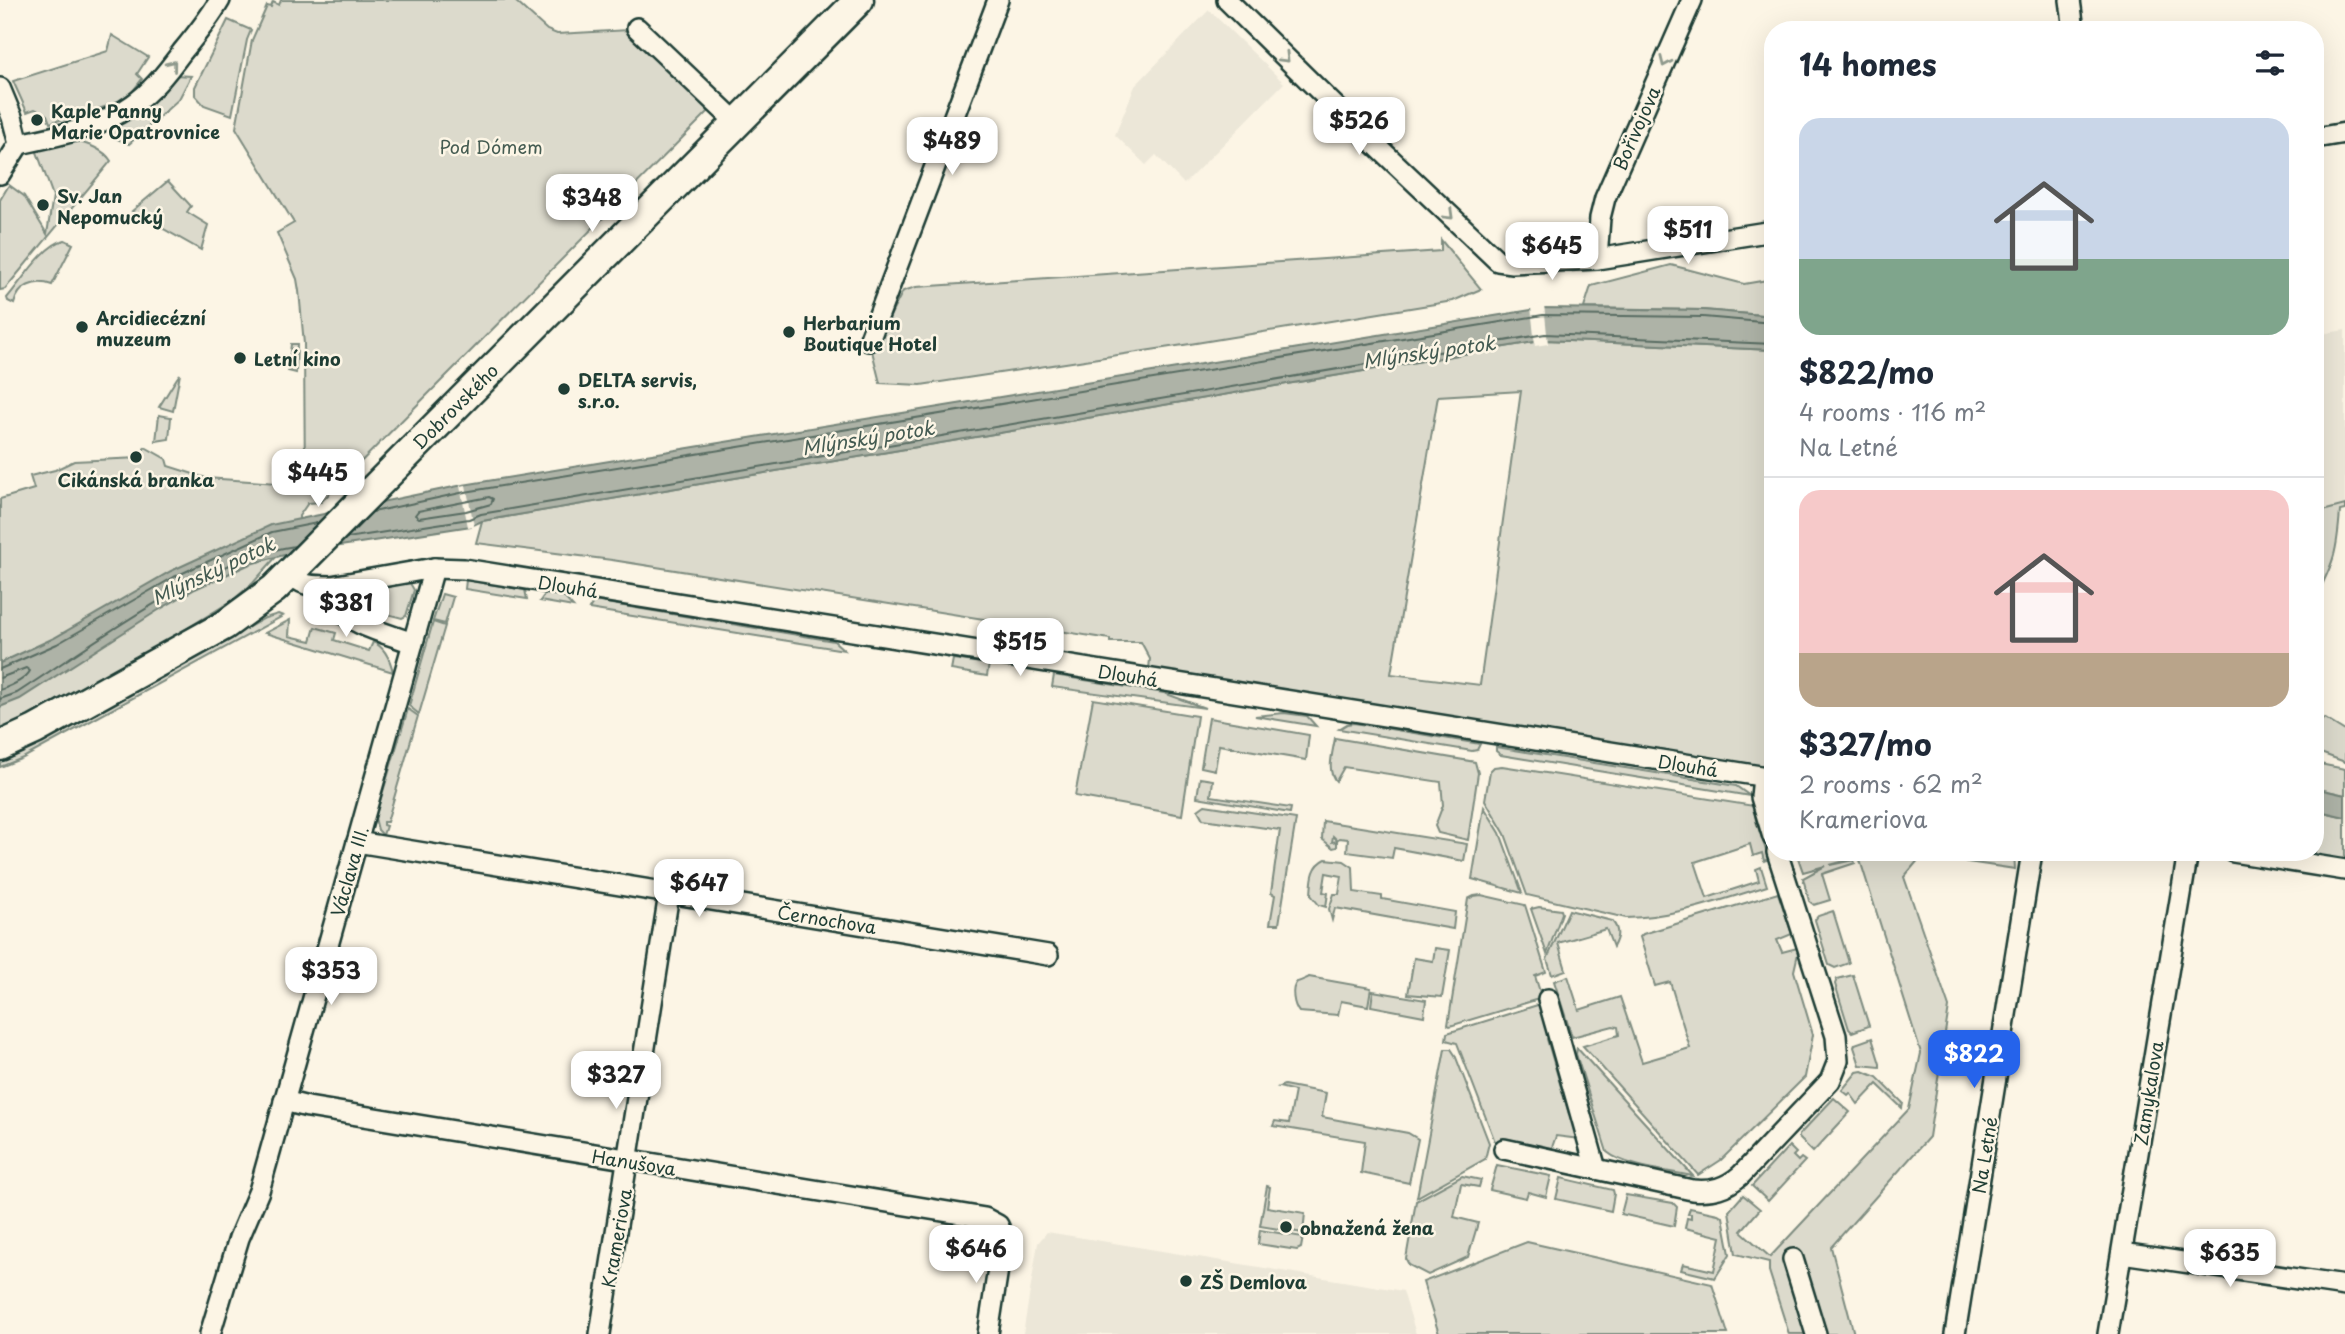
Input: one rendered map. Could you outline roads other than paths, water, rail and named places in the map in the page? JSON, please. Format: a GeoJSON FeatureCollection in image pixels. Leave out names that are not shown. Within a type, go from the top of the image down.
{"type":"FeatureCollection","features":[{"type":"Feature","properties":{"kind":"main road","name":"Dobrovského"},"geometry":{"type":"LineString","coordinates":[[0,746],[35,730],[225,625],[247,610],[289,573],[859,0]]}},
{"type":"Feature","properties":{"kind":"street"},"geometry":{"type":"LineString","coordinates":[[0,174],[19,144],[97,124],[128,109],[160,80],[211,17],[220,0]]}},
{"type":"Feature","properties":{"kind":"street"},"geometry":{"type":"LineString","coordinates":[[869,341],[998,0]]}},
{"type":"Feature","properties":{"kind":"street","name":"Bořivojova"},"geometry":{"type":"LineString","coordinates":[[1597,259],[1600,218],[1605,198],[1692,0]]}},
{"type":"Feature","properties":{"kind":"street"},"geometry":{"type":"LineString","coordinates":[[2070,0],[2073,21]]}},
{"type":"Feature","properties":{"kind":"street"},"geometry":{"type":"LineString","coordinates":[[1237,3],[1341,112],[1498,261],[1512,263],[1597,259],[1764,232]]}},
{"type":"Feature","properties":{"kind":"street"},"geometry":{"type":"LineString","coordinates":[[637,28],[737,123]]}},
{"type":"Feature","properties":{"kind":"street"},"geometry":{"type":"LineString","coordinates":[[0,88],[19,144]]}},
{"type":"Feature","properties":{"kind":"street"},"geometry":{"type":"LineString","coordinates":[[2324,136],[2345,133]]}},
{"type":"Feature","properties":{"kind":"street","name":"Dlouhá"},"geometry":{"type":"LineString","coordinates":[[289,573],[304,584],[331,586],[434,568],[478,571],[1764,777]]}},
{"type":"Feature","properties":{"kind":"street","name":"Václava III."},"geometry":{"type":"LineString","coordinates":[[210,1334],[239,1238],[258,1191],[434,568]]}},
{"type":"Feature","properties":{"kind":"street"},"geometry":{"type":"LineString","coordinates":[[331,586],[334,601],[343,613],[357,622],[413,643]]}},
{"type":"Feature","properties":{"kind":"street","name":"Dlouhá"},"geometry":{"type":"LineString","coordinates":[[1764,789],[1761,797],[1764,807]]}},
{"type":"Feature","properties":{"kind":"street","name":"Černochova"},"geometry":{"type":"LineString","coordinates":[[357,842],[1048,955]]}},
{"type":"Feature","properties":{"kind":"street"},"geometry":{"type":"LineString","coordinates":[[1504,1149],[1692,1190],[1719,1189],[1741,1175],[1830,1081],[1838,1061],[1836,1036],[1780,861]]}},
{"type":"Feature","properties":{"kind":"street","name":"Na Letné"},"geometry":{"type":"LineString","coordinates":[[1955,1334],[2031,861]]}},
{"type":"Feature","properties":{"kind":"street","name":"Zamykalova"},"geometry":{"type":"LineString","coordinates":[[2108,1334],[2187,861]]}},
{"type":"Feature","properties":{"kind":"street"},"geometry":{"type":"LineString","coordinates":[[2289,861],[2345,870]]}},
{"type":"Feature","properties":{"kind":"street","name":"Krameriova"},"geometry":{"type":"LineString","coordinates":[[600,1334],[669,894]]}},
{"type":"Feature","properties":{"kind":"street"},"geometry":{"type":"LineString","coordinates":[[1548,999],[1596,1169]]}},
{"type":"Feature","properties":{"kind":"street","name":"Hanušova"},"geometry":{"type":"LineString","coordinates":[[284,1101],[629,1161],[985,1218],[998,1225],[1003,1236],[988,1334]]}},
{"type":"Feature","properties":{"kind":"street"},"geometry":{"type":"LineString","coordinates":[[2122,1253],[2345,1286]]}},
{"type":"Feature","properties":{"kind":"street"},"geometry":{"type":"LineString","coordinates":[[1793,1259],[1816,1334]]}},
{"type":"Feature","properties":{"kind":"water","name":"Mlýnský potok"},"geometry":{"type":"Polygon","coordinates":[[[1543,308],[1703,310],[1764,315],[1764,350],[1546,340],[482,521],[471,526],[288,554],[250,564],[195,589],[20,699],[0,707],[0,663],[54,638],[171,571],[271,525],[463,485],[1543,308]]]}},
{"type":"Feature","properties":{"kind":"water"},"geometry":{"type":"Polygon","coordinates":[[[2324,790],[2345,795],[2345,817],[2324,812],[2324,790]]]}},
{"type":"Feature","properties":{"kind":"place","name":"Kaple Panny Marie Opatrovnice"},"geometry":{"type":"Point","coordinates":[37,120]}},
{"type":"Feature","properties":{"kind":"place","name":"Sv. Jan Nepomucký"},"geometry":{"type":"Point","coordinates":[43,205]}},
{"type":"Feature","properties":{"kind":"place","name":"Arcidiecézní muzeum"},"geometry":{"type":"Point","coordinates":[82,327]}},
{"type":"Feature","properties":{"kind":"place","name":"Herbarium Boutique Hotel"},"geometry":{"type":"Point","coordinates":[789,332]}},
{"type":"Feature","properties":{"kind":"place","name":"Letní kino"},"geometry":{"type":"Point","coordinates":[240,358]}},
{"type":"Feature","properties":{"kind":"place","name":"DELTA servis, s.r.o."},"geometry":{"type":"Point","coordinates":[564,389]}},
{"type":"Feature","properties":{"kind":"place","name":"Cikánská branka"},"geometry":{"type":"Point","coordinates":[136,457]}},
{"type":"Feature","properties":{"kind":"place","name":"obnažená žena"},"geometry":{"type":"Point","coordinates":[1286,1227]}},
{"type":"Feature","properties":{"kind":"place","name":"ZŠ Demlova"},"geometry":{"type":"Point","coordinates":[1186,1281]}},
{"type":"Feature","properties":{"kind":"park label","name":"Pod Dómem"},"geometry":{"type":"Point","coordinates":[491,146]}}]}
